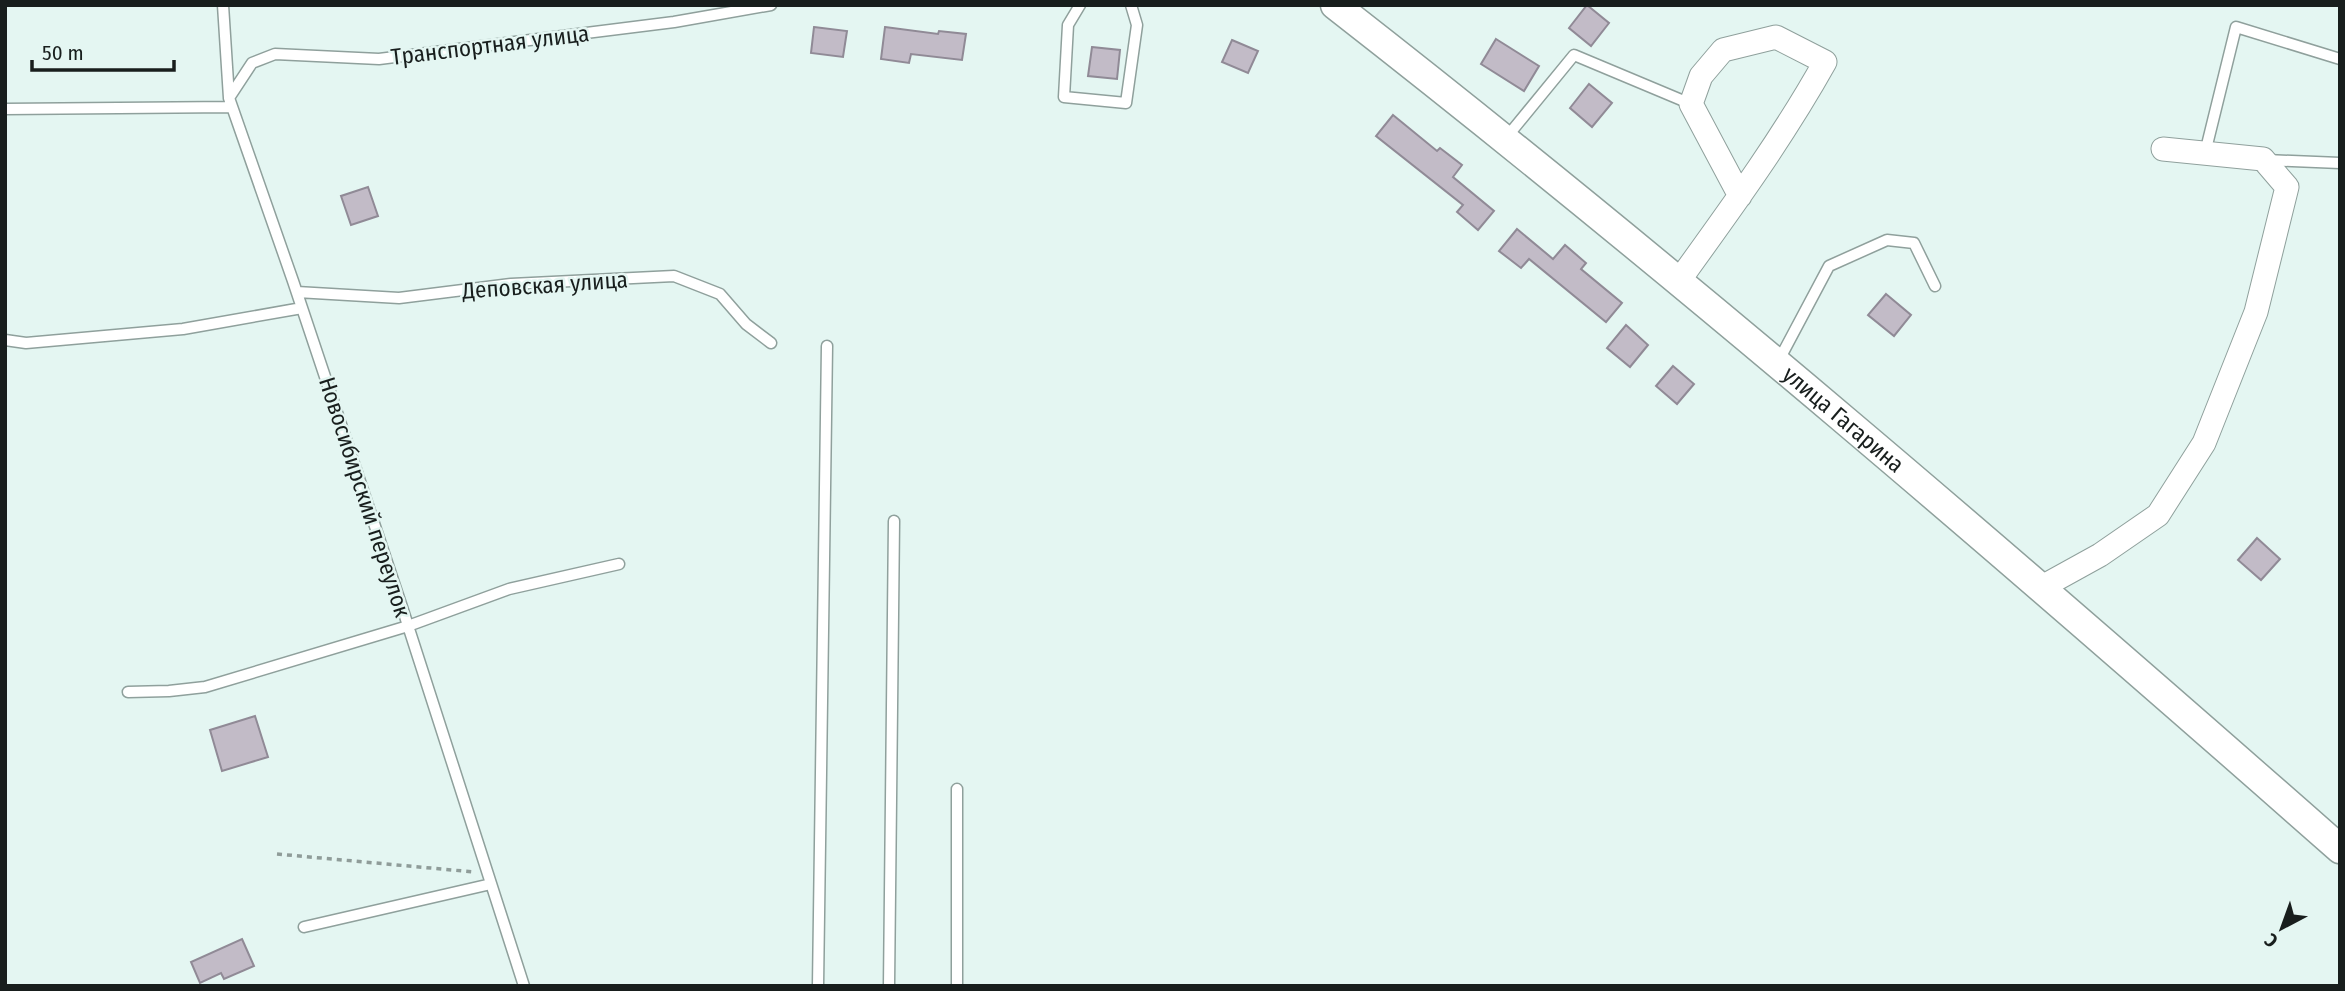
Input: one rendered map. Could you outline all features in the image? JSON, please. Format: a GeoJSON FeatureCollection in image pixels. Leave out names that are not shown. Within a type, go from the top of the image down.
{"type":"FeatureCollection","features":[{"type":"Feature","properties":{"kind":"street","name":"улица Гагарина"},"geometry":{"type":"LineString","coordinates":[[1335,5],[1678,282],[2042,587],[2340,849]]}},
{"type":"Feature","properties":{"kind":"street"},"geometry":{"type":"LineString","coordinates":[[1678,282],[1740,196],[1825,62],[1776,37],[1723,50],[1701,76],[1691,104],[1740,196]]}},
{"type":"Feature","properties":{"kind":"street"},"geometry":{"type":"LineString","coordinates":[[2042,587],[2100,555],[2158,515],[2204,443],[2256,312],[2287,187],[2263,159],[2163,149]]}},
{"type":"Feature","properties":{"kind":"lane","name":"Новосибирский переулок"},"geometry":{"type":"LineString","coordinates":[[223,5],[231,103],[408,626],[523,986]]}},
{"type":"Feature","properties":{"kind":"lane","name":"Транспортная улица"},"geometry":{"type":"LineString","coordinates":[[231,103],[252,62],[275,54],[379,59],[674,22],[771,5]]}},
{"type":"Feature","properties":{"kind":"lane"},"geometry":{"type":"LineString","coordinates":[[1080,5],[1068,26],[1064,97],[1126,103],[1137,25],[1131,5]]}},
{"type":"Feature","properties":{"kind":"lane"},"geometry":{"type":"LineString","coordinates":[[2205,153],[2236,27],[2340,59]]}},
{"type":"Feature","properties":{"kind":"lane"},"geometry":{"type":"LineString","coordinates":[[1504,140],[1574,55],[1691,104]]}},
{"type":"Feature","properties":{"kind":"lane"},"geometry":{"type":"LineString","coordinates":[[5,109],[231,103]]}},
{"type":"Feature","properties":{"kind":"lane"},"geometry":{"type":"LineString","coordinates":[[2263,159],[2340,163]]}},
{"type":"Feature","properties":{"kind":"lane"},"geometry":{"type":"LineString","coordinates":[[1777,365],[1829,266],[1887,240],[1914,243],[1935,286]]}},
{"type":"Feature","properties":{"kind":"lane","name":"Деповская улица"},"geometry":{"type":"LineString","coordinates":[[297,292],[399,298],[511,284],[674,276],[720,294],[746,324],[771,343]]}},
{"type":"Feature","properties":{"kind":"lane"},"geometry":{"type":"LineString","coordinates":[[5,340],[26,342],[183,329],[302,308]]}},
{"type":"Feature","properties":{"kind":"lane"},"geometry":{"type":"LineString","coordinates":[[818,986],[827,346]]}},
{"type":"Feature","properties":{"kind":"lane"},"geometry":{"type":"LineString","coordinates":[[889,986],[894,520]]}},
{"type":"Feature","properties":{"kind":"lane"},"geometry":{"type":"LineString","coordinates":[[128,692],[205,687],[408,626],[509,589],[619,564]]}},
{"type":"Feature","properties":{"kind":"lane"},"geometry":{"type":"LineString","coordinates":[[957,789],[957,986]]}},
{"type":"Feature","properties":{"kind":"lane"},"geometry":{"type":"LineString","coordinates":[[304,927],[489,879]]}},
{"type":"Feature","properties":{"kind":"path"},"geometry":{"type":"LineString","coordinates":[[277,854],[489,879]]}},
{"type":"Feature","properties":{"kind":"building"},"geometry":{"type":"Polygon","coordinates":[[[1587,5],[1609,23],[1591,46],[1569,28],[1587,5]]]}},
{"type":"Feature","properties":{"kind":"building"},"geometry":{"type":"Polygon","coordinates":[[[814,27],[847,31],[843,57],[811,53],[814,27]]]}},
{"type":"Feature","properties":{"kind":"building"},"geometry":{"type":"Polygon","coordinates":[[[885,27],[938,34],[939,31],[966,34],[962,60],[911,54],[909,63],[881,59],[885,27]]]}},
{"type":"Feature","properties":{"kind":"building"},"geometry":{"type":"Polygon","coordinates":[[[1496,39],[1539,66],[1524,91],[1481,64],[1496,39]]]}},
{"type":"Feature","properties":{"kind":"building"},"geometry":{"type":"Polygon","coordinates":[[[1232,40],[1258,51],[1248,73],[1222,62],[1232,40]]]}},
{"type":"Feature","properties":{"kind":"building"},"geometry":{"type":"Polygon","coordinates":[[[1092,47],[1120,50],[1117,79],[1088,76],[1092,47]]]}},
{"type":"Feature","properties":{"kind":"building"},"geometry":{"type":"Polygon","coordinates":[[[1589,84],[1612,103],[1592,127],[1570,108],[1589,84]]]}},
{"type":"Feature","properties":{"kind":"building"},"geometry":{"type":"Polygon","coordinates":[[[1393,115],[1437,151],[1440,148],[1462,165],[1453,177],[1494,211],[1478,230],[1457,212],[1463,205],[1376,136],[1393,115]]]}},
{"type":"Feature","properties":{"kind":"building"},"geometry":{"type":"Polygon","coordinates":[[[368,187],[378,216],[351,225],[341,196],[368,187]]]}},
{"type":"Feature","properties":{"kind":"building"},"geometry":{"type":"Polygon","coordinates":[[[1517,229],[1553,259],[1565,245],[1586,263],[1581,269],[1622,303],[1606,322],[1529,259],[1521,268],[1499,251],[1517,229]]]}},
{"type":"Feature","properties":{"kind":"building"},"geometry":{"type":"Polygon","coordinates":[[[1886,294],[1911,315],[1894,336],[1868,315],[1886,294]]]}},
{"type":"Feature","properties":{"kind":"building"},"geometry":{"type":"Polygon","coordinates":[[[1626,325],[1648,345],[1630,367],[1607,348],[1626,325]]]}},
{"type":"Feature","properties":{"kind":"building"},"geometry":{"type":"Polygon","coordinates":[[[1673,366],[1694,384],[1677,404],[1656,386],[1673,366]]]}},
{"type":"Feature","properties":{"kind":"building"},"geometry":{"type":"Polygon","coordinates":[[[2257,538],[2280,559],[2261,580],[2238,560],[2257,538]]]}},
{"type":"Feature","properties":{"kind":"building"},"geometry":{"type":"Polygon","coordinates":[[[255,716],[268,757],[222,771],[210,730],[255,716]]]}},
{"type":"Feature","properties":{"kind":"building"},"geometry":{"type":"Polygon","coordinates":[[[242,939],[254,966],[224,979],[221,973],[200,983],[191,962],[242,939]]]}}]}
